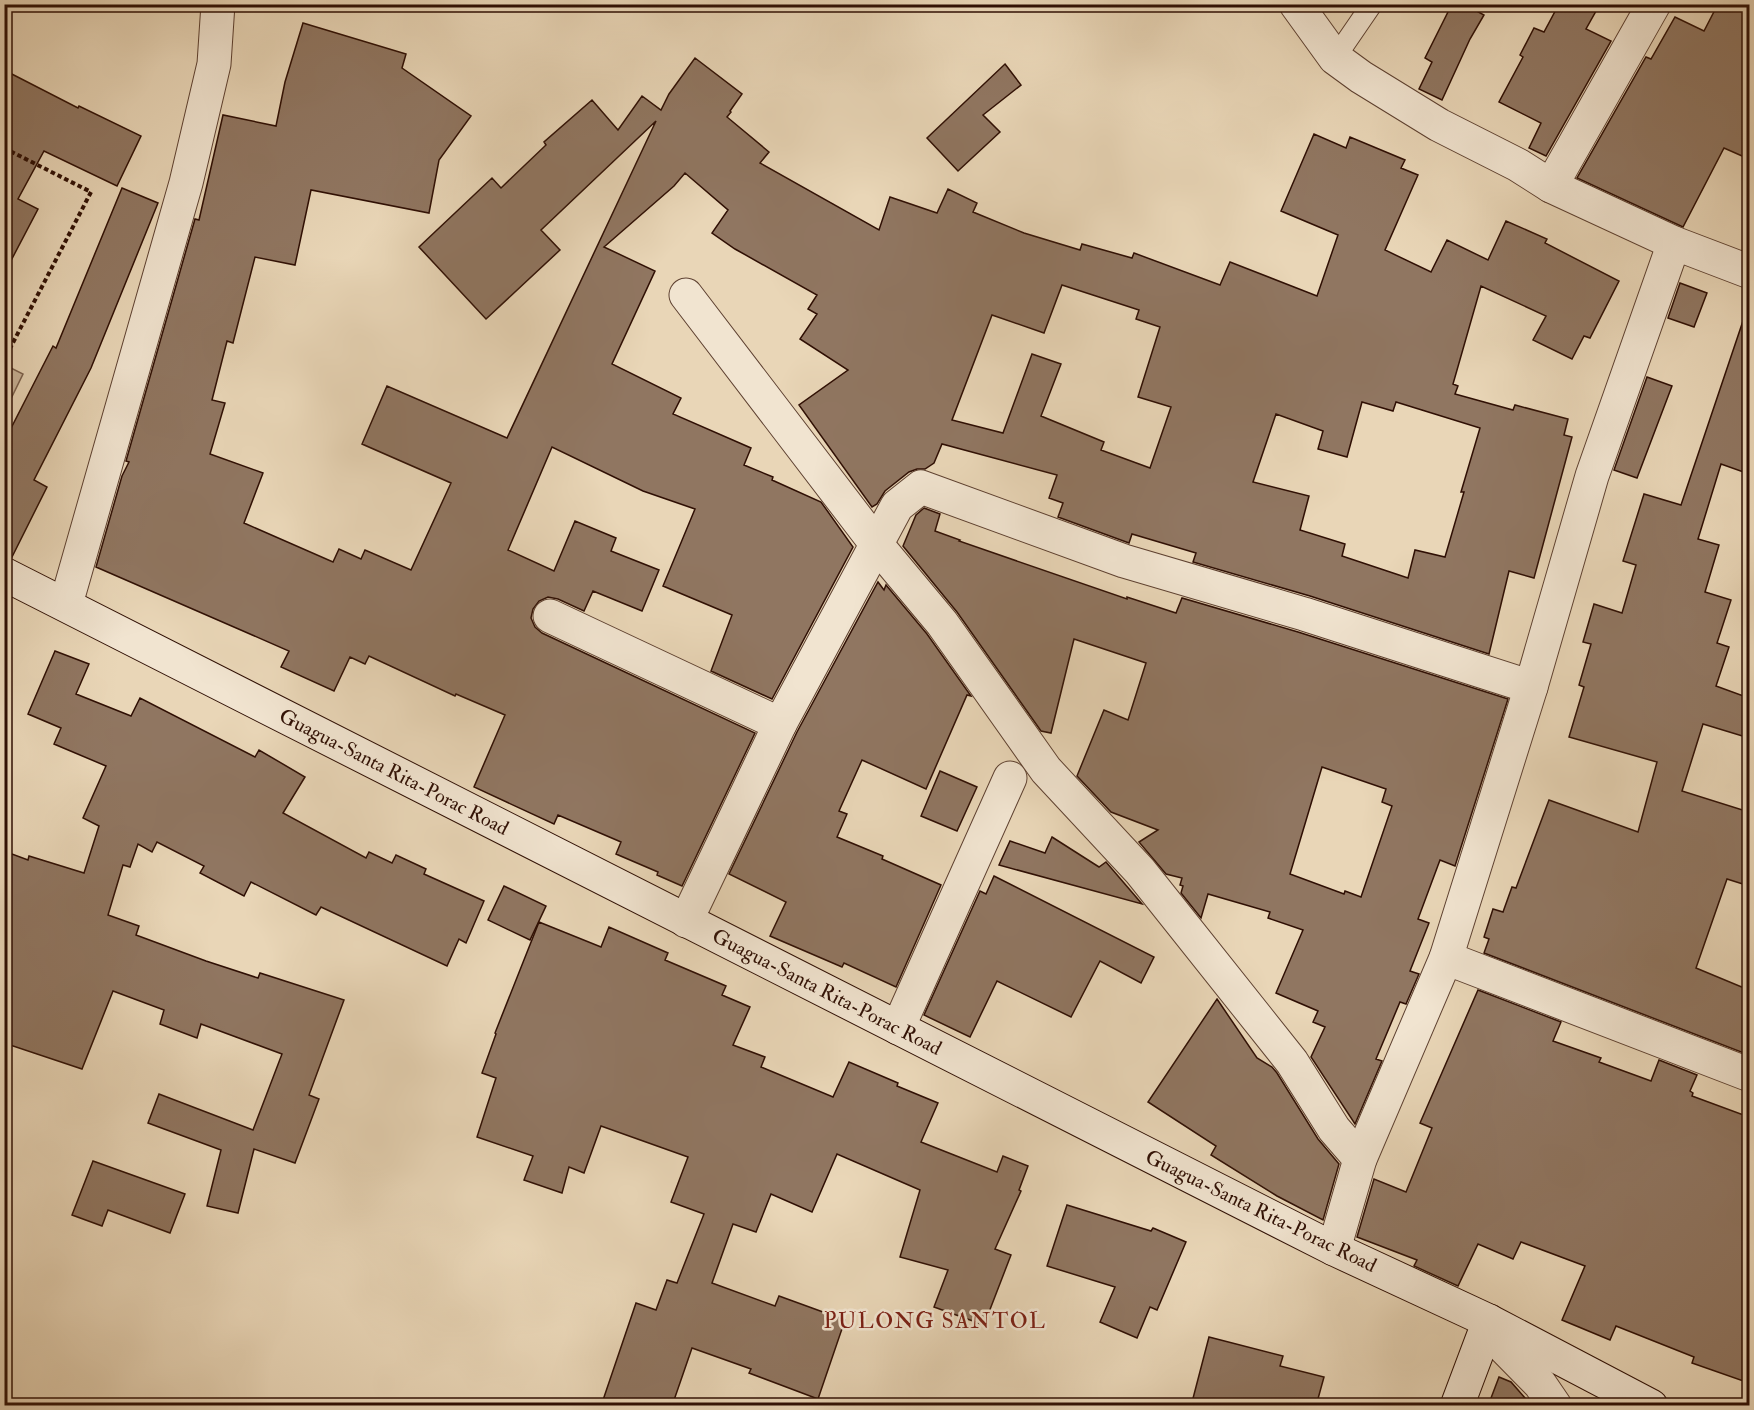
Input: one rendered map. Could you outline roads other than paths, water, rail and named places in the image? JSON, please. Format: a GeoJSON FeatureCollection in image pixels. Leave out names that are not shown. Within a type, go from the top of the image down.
{"type":"FeatureCollection","features":[{"type":"Feature","properties":{"kind":"street"},"geometry":{"type":"LineString","coordinates":[[66,604],[186,183],[214,64],[218,4]]}},
{"type":"Feature","properties":{"kind":"street"},"geometry":{"type":"LineString","coordinates":[[1296,4],[1335,58],[1361,77],[1439,125],[1518,165],[1551,186],[1674,243],[1749,272]]}},
{"type":"Feature","properties":{"kind":"street"},"geometry":{"type":"LineString","coordinates":[[1551,186],[1654,4]]}},
{"type":"Feature","properties":{"kind":"street"},"geometry":{"type":"LineString","coordinates":[[1334,1249],[1360,1159],[1446,958],[1531,687],[1592,476],[1674,243]]}},
{"type":"Feature","properties":{"kind":"street"},"geometry":{"type":"LineString","coordinates":[[686,295],[877,545],[942,623],[1046,770],[1140,871],[1292,1062],[1334,1129],[1360,1159]]}},
{"type":"Feature","properties":{"kind":"street"},"geometry":{"type":"LineString","coordinates":[[686,921],[780,724],[897,506],[921,487],[1124,561],[1304,614],[1531,687]]}},
{"type":"Feature","properties":{"kind":"street","name":"Guagua-Santa Rita-Porac Road"},"geometry":{"type":"LineString","coordinates":[[4,574],[898,1029],[1651,1406]]}},
{"type":"Feature","properties":{"kind":"street"},"geometry":{"type":"LineString","coordinates":[[550,616],[780,724]]}},
{"type":"Feature","properties":{"kind":"street"},"geometry":{"type":"LineString","coordinates":[[898,1029],[1010,778]]}},
{"type":"Feature","properties":{"kind":"street"},"geometry":{"type":"LineString","coordinates":[[1446,958],[1749,1075]]}},
{"type":"Feature","properties":{"kind":"street"},"geometry":{"type":"LineString","coordinates":[[1458,1406],[1487,1325],[1540,1383],[1555,1406]]}},
{"type":"Feature","properties":{"kind":"lane"},"geometry":{"type":"LineString","coordinates":[[1335,58],[1372,4]]}},
{"type":"Feature","properties":{"kind":"district","name":"PULONG SANTOL"},"geometry":{"type":"Point","coordinates":[935,1321]}}]}
